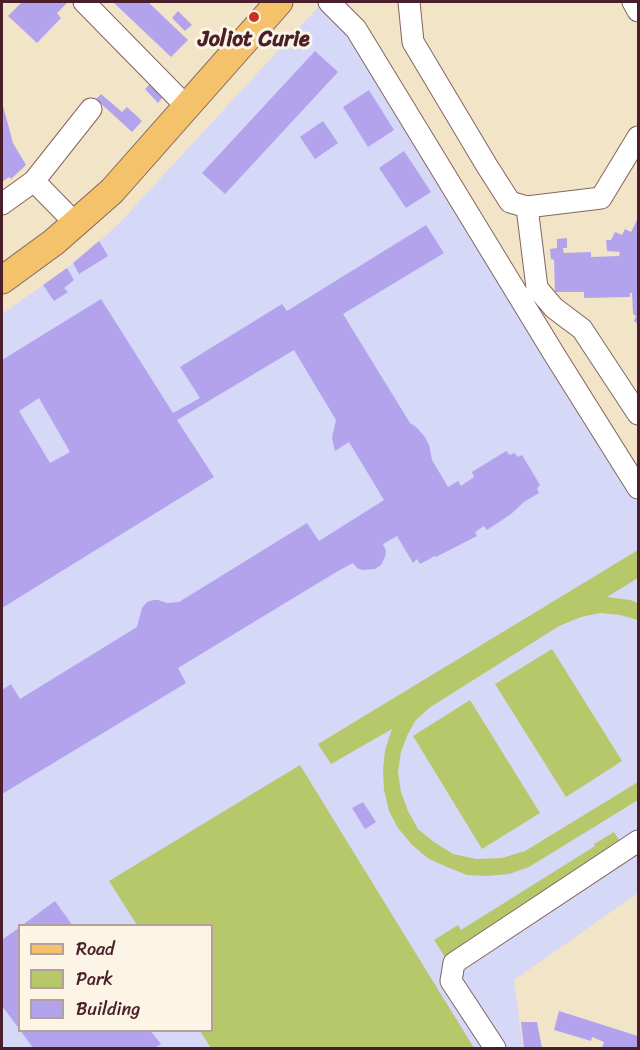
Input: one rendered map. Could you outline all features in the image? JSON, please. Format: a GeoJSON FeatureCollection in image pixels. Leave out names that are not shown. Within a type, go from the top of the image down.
{"type":"FeatureCollection","features":[{"type":"Feature","properties":{"kind":"main road"},"geometry":{"type":"LineString","coordinates":[[2,280],[54,242],[112,191],[279,2]]}},
{"type":"Feature","properties":{"kind":"lane"},"geometry":{"type":"LineString","coordinates":[[84,2],[186,106]]}},
{"type":"Feature","properties":{"kind":"lane"},"geometry":{"type":"LineString","coordinates":[[329,2],[356,29],[548,344],[639,488]]}},
{"type":"Feature","properties":{"kind":"lane"},"geometry":{"type":"LineString","coordinates":[[409,2],[413,42],[510,202],[527,207],[601,198],[639,137]]}},
{"type":"Feature","properties":{"kind":"lane"},"geometry":{"type":"LineString","coordinates":[[633,2],[639,11]]}},
{"type":"Feature","properties":{"kind":"lane"},"geometry":{"type":"LineString","coordinates":[[2,204],[34,181],[91,109]]}},
{"type":"Feature","properties":{"kind":"lane"},"geometry":{"type":"LineString","coordinates":[[34,181],[75,224]]}},
{"type":"Feature","properties":{"kind":"lane"},"geometry":{"type":"LineString","coordinates":[[527,207],[537,288],[554,308],[582,329],[639,414]]}},
{"type":"Feature","properties":{"kind":"lane"},"geometry":{"type":"LineString","coordinates":[[495,1048],[451,981],[454,963],[639,841]]}},
{"type":"Feature","properties":{"kind":"shaded area"},"geometry":{"type":"Polygon","coordinates":[[[323,2],[347,2],[638,471],[638,893],[514,980],[523,1048],[2,1048],[2,314],[96,245],[124,218],[323,2]]]}},
{"type":"Feature","properties":{"kind":"green space"},"geometry":{"type":"Polygon","coordinates":[[[638,550],[638,578],[607,597],[638,603],[638,620],[600,613],[581,617],[559,626],[429,708],[415,721],[407,736],[401,752],[398,772],[401,792],[418,829],[453,854],[476,859],[502,858],[525,851],[638,782],[638,800],[529,867],[509,874],[467,875],[429,859],[412,845],[398,828],[389,811],[384,790],[383,770],[385,750],[392,729],[331,764],[318,744],[638,550]]]}},
{"type":"Feature","properties":{"kind":"green space"},"geometry":{"type":"Polygon","coordinates":[[[552,649],[622,761],[566,797],[495,684],[552,649]]]}},
{"type":"Feature","properties":{"kind":"green space"},"geometry":{"type":"Polygon","coordinates":[[[470,700],[540,813],[482,849],[413,736],[470,700]]]}},
{"type":"Feature","properties":{"kind":"green space"},"geometry":{"type":"Polygon","coordinates":[[[300,765],[474,1048],[211,1048],[201,1032],[213,1032],[213,924],[136,924],[109,881],[300,765]]]}},
{"type":"Feature","properties":{"kind":"green space"},"geometry":{"type":"Polygon","coordinates":[[[614,832],[624,848],[447,960],[434,940],[458,925],[461,930],[614,832]]]}},
{"type":"Feature","properties":{"kind":"building"},"geometry":{"type":"Polygon","coordinates":[[[22,2],[68,2],[57,13],[61,18],[37,43],[8,16],[22,2]]]}},
{"type":"Feature","properties":{"kind":"building"},"geometry":{"type":"Polygon","coordinates":[[[113,2],[148,2],[188,40],[171,57],[113,2]]]}},
{"type":"Feature","properties":{"kind":"building"},"geometry":{"type":"Polygon","coordinates":[[[178,11],[192,25],[185,31],[172,18],[178,11]]]}},
{"type":"Feature","properties":{"kind":"building"},"geometry":{"type":"Polygon","coordinates":[[[315,51],[338,72],[225,194],[202,173],[315,51]]]}},
{"type":"Feature","properties":{"kind":"building"},"geometry":{"type":"Polygon","coordinates":[[[153,81],[166,93],[158,103],[145,89],[153,81]]]}},
{"type":"Feature","properties":{"kind":"building"},"geometry":{"type":"Polygon","coordinates":[[[369,90],[394,130],[368,147],[343,107],[369,90]]]}},
{"type":"Feature","properties":{"kind":"building"},"geometry":{"type":"Polygon","coordinates":[[[101,94],[122,112],[127,107],[142,121],[132,132],[96,99],[101,94]]]}},
{"type":"Feature","properties":{"kind":"building"},"geometry":{"type":"Polygon","coordinates":[[[2,102],[13,143],[26,165],[11,179],[9,177],[2,182],[2,102]]]}},
{"type":"Feature","properties":{"kind":"building"},"geometry":{"type":"Polygon","coordinates":[[[323,121],[338,143],[315,159],[300,137],[323,121]]]}},
{"type":"Feature","properties":{"kind":"building"},"geometry":{"type":"Polygon","coordinates":[[[404,151],[431,192],[406,208],[379,168],[404,151]]]}},
{"type":"Feature","properties":{"kind":"building"},"geometry":{"type":"Polygon","coordinates":[[[638,218],[638,324],[634,321],[636,316],[633,314],[632,293],[630,297],[584,298],[584,292],[555,292],[554,260],[551,259],[550,249],[557,248],[557,239],[567,238],[567,248],[563,248],[564,253],[591,252],[591,257],[619,256],[620,252],[607,251],[606,240],[611,240],[615,232],[622,235],[625,229],[631,232],[638,218]]]}},
{"type":"Feature","properties":{"kind":"building"},"geometry":{"type":"Polygon","coordinates":[[[426,225],[444,253],[343,314],[410,423],[425,437],[432,460],[448,487],[458,481],[461,486],[474,477],[472,472],[506,451],[518,457],[522,455],[540,485],[537,488],[539,493],[487,530],[484,526],[475,532],[477,536],[420,564],[417,559],[413,563],[397,536],[383,544],[386,551],[385,557],[381,565],[375,569],[362,570],[353,563],[338,571],[178,668],[186,683],[2,794],[2,690],[11,684],[20,699],[137,627],[142,608],[147,602],[158,600],[167,603],[179,602],[307,523],[319,541],[384,500],[349,442],[335,451],[332,438],[336,420],[294,350],[177,420],[214,477],[2,608],[2,360],[101,299],[173,413],[200,398],[180,367],[282,304],[287,311],[426,225]],[[39,398],[19,411],[50,463],[70,452],[39,398]]]}},
{"type":"Feature","properties":{"kind":"building"},"geometry":{"type":"Polygon","coordinates":[[[99,241],[108,256],[79,274],[73,263],[99,241]]]}},
{"type":"Feature","properties":{"kind":"building"},"geometry":{"type":"Polygon","coordinates":[[[67,268],[74,280],[64,288],[68,292],[54,301],[43,285],[67,268]]]}},
{"type":"Feature","properties":{"kind":"building"},"geometry":{"type":"Polygon","coordinates":[[[363,802],[376,822],[365,829],[352,808],[363,802]]]}},
{"type":"Feature","properties":{"kind":"building"},"geometry":{"type":"Polygon","coordinates":[[[55,901],[72,924],[24,924],[55,901]]]}},
{"type":"Feature","properties":{"kind":"building"},"geometry":{"type":"Polygon","coordinates":[[[18,928],[18,1027],[2,1006],[2,940],[18,928]]]}},
{"type":"Feature","properties":{"kind":"building"},"geometry":{"type":"Polygon","coordinates":[[[559,1011],[638,1036],[638,1048],[602,1048],[604,1042],[592,1037],[591,1041],[554,1030],[559,1011]]]}},
{"type":"Feature","properties":{"kind":"building"},"geometry":{"type":"Polygon","coordinates":[[[521,1022],[537,1022],[542,1048],[524,1048],[521,1022]]]}},
{"type":"Feature","properties":{"kind":"building"},"geometry":{"type":"Polygon","coordinates":[[[21,1032],[152,1032],[161,1044],[155,1048],[33,1048],[21,1032]]]}},
{"type":"Feature","properties":{"kind":"place","name":"Joliot Curie"},"geometry":{"type":"Point","coordinates":[254,17]}}]}
